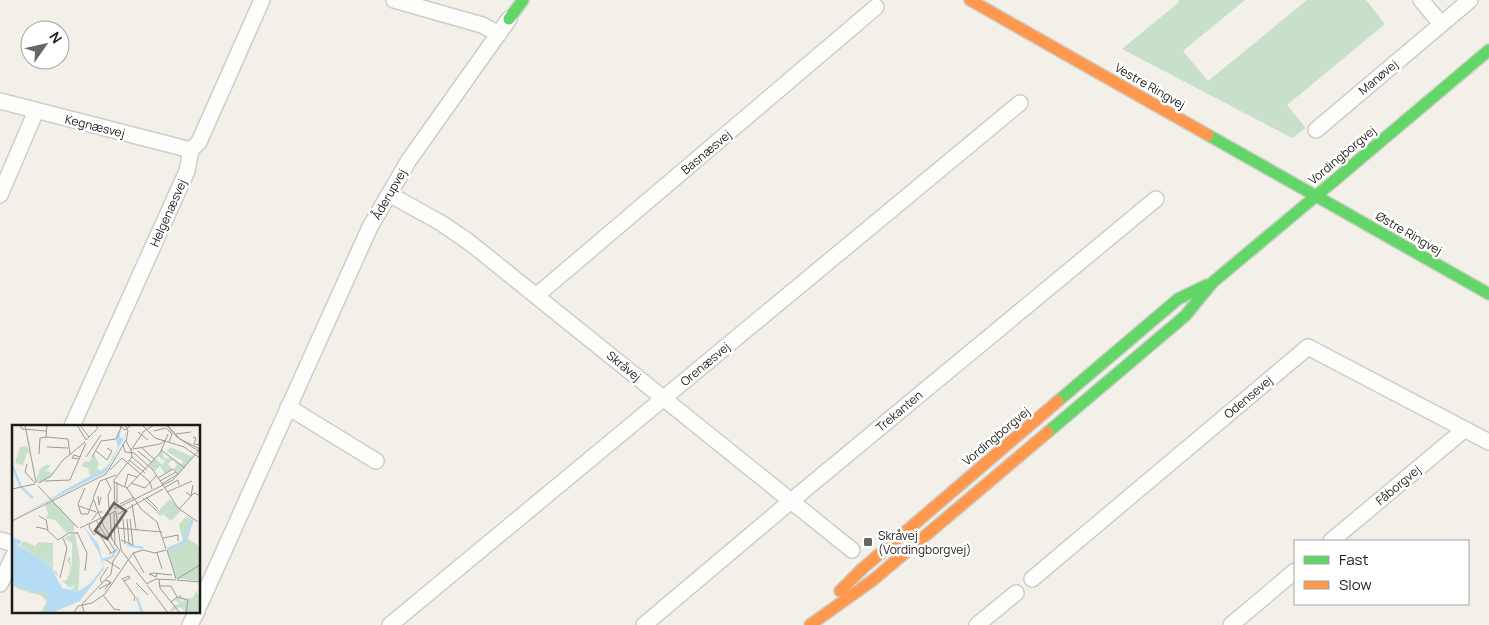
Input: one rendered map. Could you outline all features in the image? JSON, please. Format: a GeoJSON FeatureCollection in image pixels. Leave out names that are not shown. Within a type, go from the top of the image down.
{"type":"FeatureCollection","features":[{"type":"Feature","properties":{"kind":"main road","name":"Åderupvej"},"geometry":{"type":"LineString","coordinates":[[509,19],[523,0]]}},
{"type":"Feature","properties":{"kind":"main road","name":"Vestre Ringvej"},"geometry":{"type":"LineString","coordinates":[[970,0],[1316,196]]}},
{"type":"Feature","properties":{"kind":"main road","name":"Vordingborgvej"},"geometry":{"type":"LineString","coordinates":[[809,625],[873,580],[1186,316],[1213,282],[1489,50]]}},
{"type":"Feature","properties":{"kind":"main road","name":"Østre Ringvej"},"geometry":{"type":"LineString","coordinates":[[1316,196],[1489,294]]}},
{"type":"Feature","properties":{"kind":"main road","name":"Vordingborgvej"},"geometry":{"type":"LineString","coordinates":[[809,625],[862,568],[1178,299],[1213,282]]}},
{"type":"Feature","properties":{"kind":"street","name":"Helgenæsvej"},"geometry":{"type":"LineString","coordinates":[[72,425],[187,170],[191,150],[199,142],[262,0]]}},
{"type":"Feature","properties":{"kind":"street"},"geometry":{"type":"LineString","coordinates":[[394,0],[482,25],[499,34]]}},
{"type":"Feature","properties":{"kind":"street"},"geometry":{"type":"LineString","coordinates":[[1422,0],[1442,24]]}},
{"type":"Feature","properties":{"kind":"street","name":"Manøvej"},"geometry":{"type":"LineString","coordinates":[[1316,130],[1470,0]]}},
{"type":"Feature","properties":{"kind":"street","name":"Basnæsvej"},"geometry":{"type":"LineString","coordinates":[[536,296],[876,7]]}},
{"type":"Feature","properties":{"kind":"street","name":"Åderupvej"},"geometry":{"type":"LineString","coordinates":[[201,597],[370,227],[409,160],[509,19]]}},
{"type":"Feature","properties":{"kind":"street","name":"Kegnæsvej"},"geometry":{"type":"LineString","coordinates":[[0,101],[191,150]]}},
{"type":"Feature","properties":{"kind":"street","name":"Orenæsvej"},"geometry":{"type":"LineString","coordinates":[[390,625],[1020,103]]}},
{"type":"Feature","properties":{"kind":"street"},"geometry":{"type":"LineString","coordinates":[[0,195],[36,111]]}},
{"type":"Feature","properties":{"kind":"street","name":"Skråvej"},"geometry":{"type":"LineString","coordinates":[[389,194],[441,223],[469,242],[852,550]]}},
{"type":"Feature","properties":{"kind":"street","name":"Trekanten"},"geometry":{"type":"LineString","coordinates":[[644,625],[791,501],[1156,200]]}},
{"type":"Feature","properties":{"kind":"street","name":"Odensevej"},"geometry":{"type":"LineString","coordinates":[[1032,579],[1308,347],[1489,442]]}},
{"type":"Feature","properties":{"kind":"street"},"geometry":{"type":"LineString","coordinates":[[288,407],[376,461]]}},
{"type":"Feature","properties":{"kind":"street","name":"Fåborgvej"},"geometry":{"type":"LineString","coordinates":[[1332,540],[1465,429]]}},
{"type":"Feature","properties":{"kind":"street"},"geometry":{"type":"LineString","coordinates":[[0,584],[12,559]]}},
{"type":"Feature","properties":{"kind":"street"},"geometry":{"type":"LineString","coordinates":[[1231,625],[1294,572]]}},
{"type":"Feature","properties":{"kind":"street"},"geometry":{"type":"LineString","coordinates":[[977,625],[1016,593]]}},
{"type":"Feature","properties":{"kind":"street"},"geometry":{"type":"LineString","coordinates":[[190,625],[196,612]]}},
{"type":"Feature","properties":{"kind":"green space"},"geometry":{"type":"Polygon","coordinates":[[[1178,0],[1245,0],[1183,51],[1208,81],[1307,0],[1366,0],[1385,24],[1287,105],[1306,128],[1292,138],[1122,49],[1179,2],[1178,0]]]}},
{"type":"Feature","properties":{"kind":"traffic: fast"},"geometry":{"type":"LineString","coordinates":[[509,19],[523,0]]}},
{"type":"Feature","properties":{"kind":"traffic: fast"},"geometry":{"type":"LineString","coordinates":[[1489,50],[1316,196],[1489,294]]}},
{"type":"Feature","properties":{"kind":"traffic: fast"},"geometry":{"type":"LineString","coordinates":[[1048,432],[1185,316],[1213,282],[1316,196],[1208,135]]}},
{"type":"Feature","properties":{"kind":"traffic: fast"},"geometry":{"type":"LineString","coordinates":[[1058,401],[1178,299],[1207,285]]}},
{"type":"Feature","properties":{"kind":"traffic: slow"},"geometry":{"type":"LineString","coordinates":[[970,0],[1208,135]]}},
{"type":"Feature","properties":{"kind":"traffic: slow"},"geometry":{"type":"LineString","coordinates":[[840,591],[862,569],[1058,401]]}},
{"type":"Feature","properties":{"kind":"traffic: slow"},"geometry":{"type":"LineString","coordinates":[[810,625],[873,580],[1048,432]]}},
{"type":"Feature","properties":{"kind":"place","name":"Skråvej (Vordingborgvej)"},"geometry":{"type":"Point","coordinates":[868,542]}}]}
